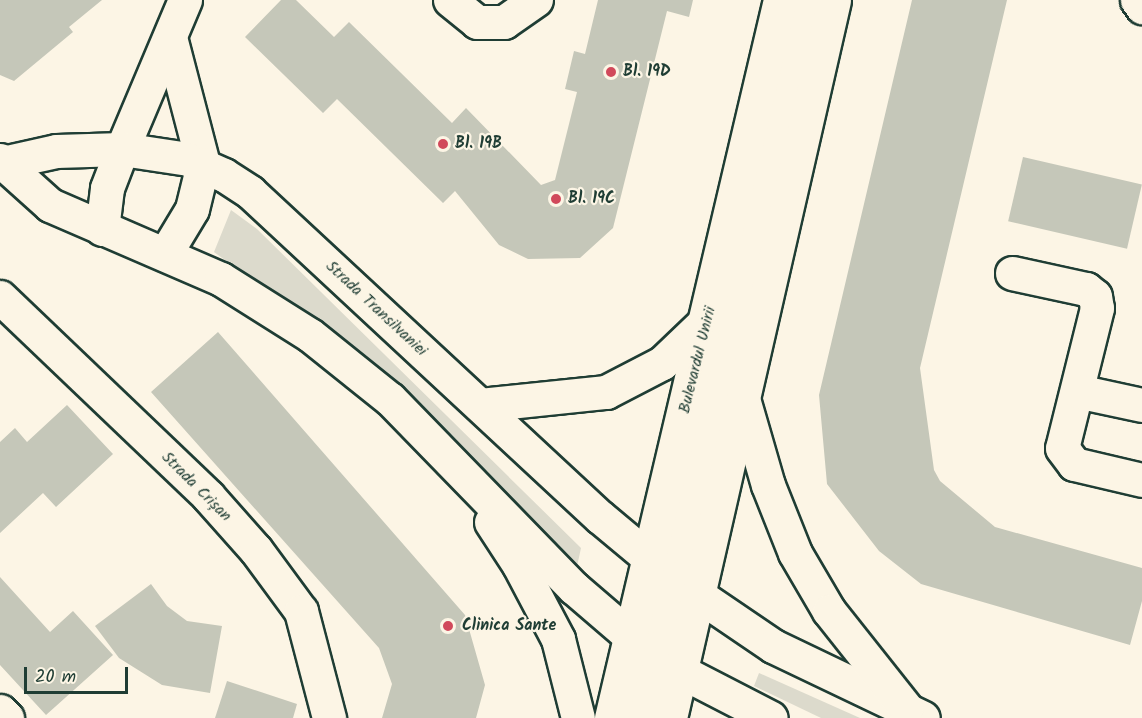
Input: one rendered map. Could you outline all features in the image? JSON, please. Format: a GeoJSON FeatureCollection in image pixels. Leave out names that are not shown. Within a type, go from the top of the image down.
{"type":"FeatureCollection","features":[{"type":"Feature","properties":{"kind":"main road"},"geometry":{"type":"LineString","coordinates":[[102,230],[107,188],[122,149],[171,41],[185,0]]}},
{"type":"Feature","properties":{"kind":"main road"},"geometry":{"type":"LineString","coordinates":[[450,0],[477,22],[504,22],[536,0]]}},
{"type":"Feature","properties":{"kind":"main road","name":"Bulevardul Unirii"},"geometry":{"type":"LineString","coordinates":[[670,718],[680,671],[673,578],[708,320],[780,0]]}},
{"type":"Feature","properties":{"kind":"main road"},"geometry":{"type":"LineString","coordinates":[[673,578],[808,0]]}},
{"type":"Feature","properties":{"kind":"main road","name":"Bulevardul Unirii"},"geometry":{"type":"LineString","coordinates":[[611,718],[673,578],[744,402],[834,0]]}},
{"type":"Feature","properties":{"kind":"main road"},"geometry":{"type":"LineString","coordinates":[[1137,0],[1142,7]]}},
{"type":"Feature","properties":{"kind":"main road"},"geometry":{"type":"LineString","coordinates":[[165,254],[192,209],[204,164],[171,41]]}},
{"type":"Feature","properties":{"kind":"main road","name":"Strada Transilvaniei"},"geometry":{"type":"LineString","coordinates":[[1,164],[56,151],[122,149],[204,164],[250,192],[480,405],[673,578],[772,646],[916,715]]}},
{"type":"Feature","properties":{"kind":"main road","name":"Strada Transilvaniei"},"geometry":{"type":"LineString","coordinates":[[1,164],[50,205],[102,230],[221,279],[310,335],[390,399],[574,588],[642,644],[680,671],[771,718]]}},
{"type":"Feature","properties":{"kind":"main road"},"geometry":{"type":"LineString","coordinates":[[1012,273],[1086,289],[1095,296],[1097,308],[1062,448],[1074,464],[1142,480]]}},
{"type":"Feature","properties":{"kind":"main road","name":"Strada Crișan"},"geometry":{"type":"LineString","coordinates":[[0,297],[208,496],[256,550],[301,611],[329,718]]}},
{"type":"Feature","properties":{"kind":"main road"},"geometry":{"type":"LineString","coordinates":[[480,405],[606,392],[662,363],[708,320]]}},
{"type":"Feature","properties":{"kind":"main road"},"geometry":{"type":"LineString","coordinates":[[1077,391],[1142,405]]}},
{"type":"Feature","properties":{"kind":"main road"},"geometry":{"type":"LineString","coordinates":[[744,402],[768,485],[795,553],[829,611],[916,715]]}},
{"type":"Feature","properties":{"kind":"main road"},"geometry":{"type":"LineString","coordinates":[[445,453],[538,600],[558,639],[578,718]]}},
{"type":"Feature","properties":{"kind":"main road","name":"Bulevardul Unirii"},"geometry":{"type":"LineString","coordinates":[[639,718],[642,644]]}},
{"type":"Feature","properties":{"kind":"main road"},"geometry":{"type":"LineString","coordinates":[[0,711],[7,718]]}},
{"type":"Feature","properties":{"kind":"shaded area"},"geometry":{"type":"Polygon","coordinates":[[[231,210],[257,229],[581,548],[576,571],[293,310],[214,252],[231,210]]]}},
{"type":"Feature","properties":{"kind":"shaded area"},"geometry":{"type":"Polygon","coordinates":[[[759,673],[860,718],[821,718],[754,686],[759,673]]]}},
{"type":"Feature","properties":{"kind":"building"},"geometry":{"type":"Polygon","coordinates":[[[0,0],[102,0],[69,27],[73,32],[14,81],[0,75],[0,0]]]}},
{"type":"Feature","properties":{"kind":"building"},"geometry":{"type":"Polygon","coordinates":[[[281,0],[296,0],[334,37],[349,22],[452,123],[466,108],[541,185],[555,180],[577,92],[565,89],[574,51],[585,54],[598,0],[693,0],[689,17],[667,11],[613,228],[580,258],[528,259],[499,245],[455,191],[443,203],[337,99],[323,113],[245,37],[281,0]]]}},
{"type":"Feature","properties":{"kind":"building"},"geometry":{"type":"Polygon","coordinates":[[[912,0],[1007,0],[920,368],[934,470],[940,481],[995,527],[1142,568],[1142,601],[1130,645],[921,584],[879,551],[827,484],[819,395],[912,0]]]}},
{"type":"Feature","properties":{"kind":"building"},"geometry":{"type":"Polygon","coordinates":[[[1023,157],[1142,184],[1127,249],[1008,221],[1023,157]]]}},
{"type":"Feature","properties":{"kind":"building"},"geometry":{"type":"Polygon","coordinates":[[[218,332],[465,615],[485,685],[476,718],[382,718],[392,684],[379,648],[151,392],[218,332]]]}},
{"type":"Feature","properties":{"kind":"building"},"geometry":{"type":"Polygon","coordinates":[[[67,405],[113,454],[56,507],[43,493],[0,533],[0,442],[15,428],[27,442],[67,405]]]}},
{"type":"Feature","properties":{"kind":"building"},"geometry":{"type":"Polygon","coordinates":[[[0,577],[50,632],[73,611],[113,655],[46,715],[0,665],[0,577]]]}},
{"type":"Feature","properties":{"kind":"building"},"geometry":{"type":"Polygon","coordinates":[[[151,584],[167,606],[187,621],[222,626],[210,693],[162,685],[119,658],[95,626],[151,584]]]}},
{"type":"Feature","properties":{"kind":"building"},"geometry":{"type":"Polygon","coordinates":[[[227,681],[297,704],[293,718],[215,718],[227,681]]]}},
{"type":"Feature","properties":{"kind":"place","name":"Bl. 19D"},"geometry":{"type":"Point","coordinates":[611,72]}},
{"type":"Feature","properties":{"kind":"place","name":"Bl. 19B"},"geometry":{"type":"Point","coordinates":[443,144]}},
{"type":"Feature","properties":{"kind":"place","name":"Bl. 19C"},"geometry":{"type":"Point","coordinates":[556,199]}},
{"type":"Feature","properties":{"kind":"place","name":"Clinica Sante"},"geometry":{"type":"Point","coordinates":[448,626]}}]}
